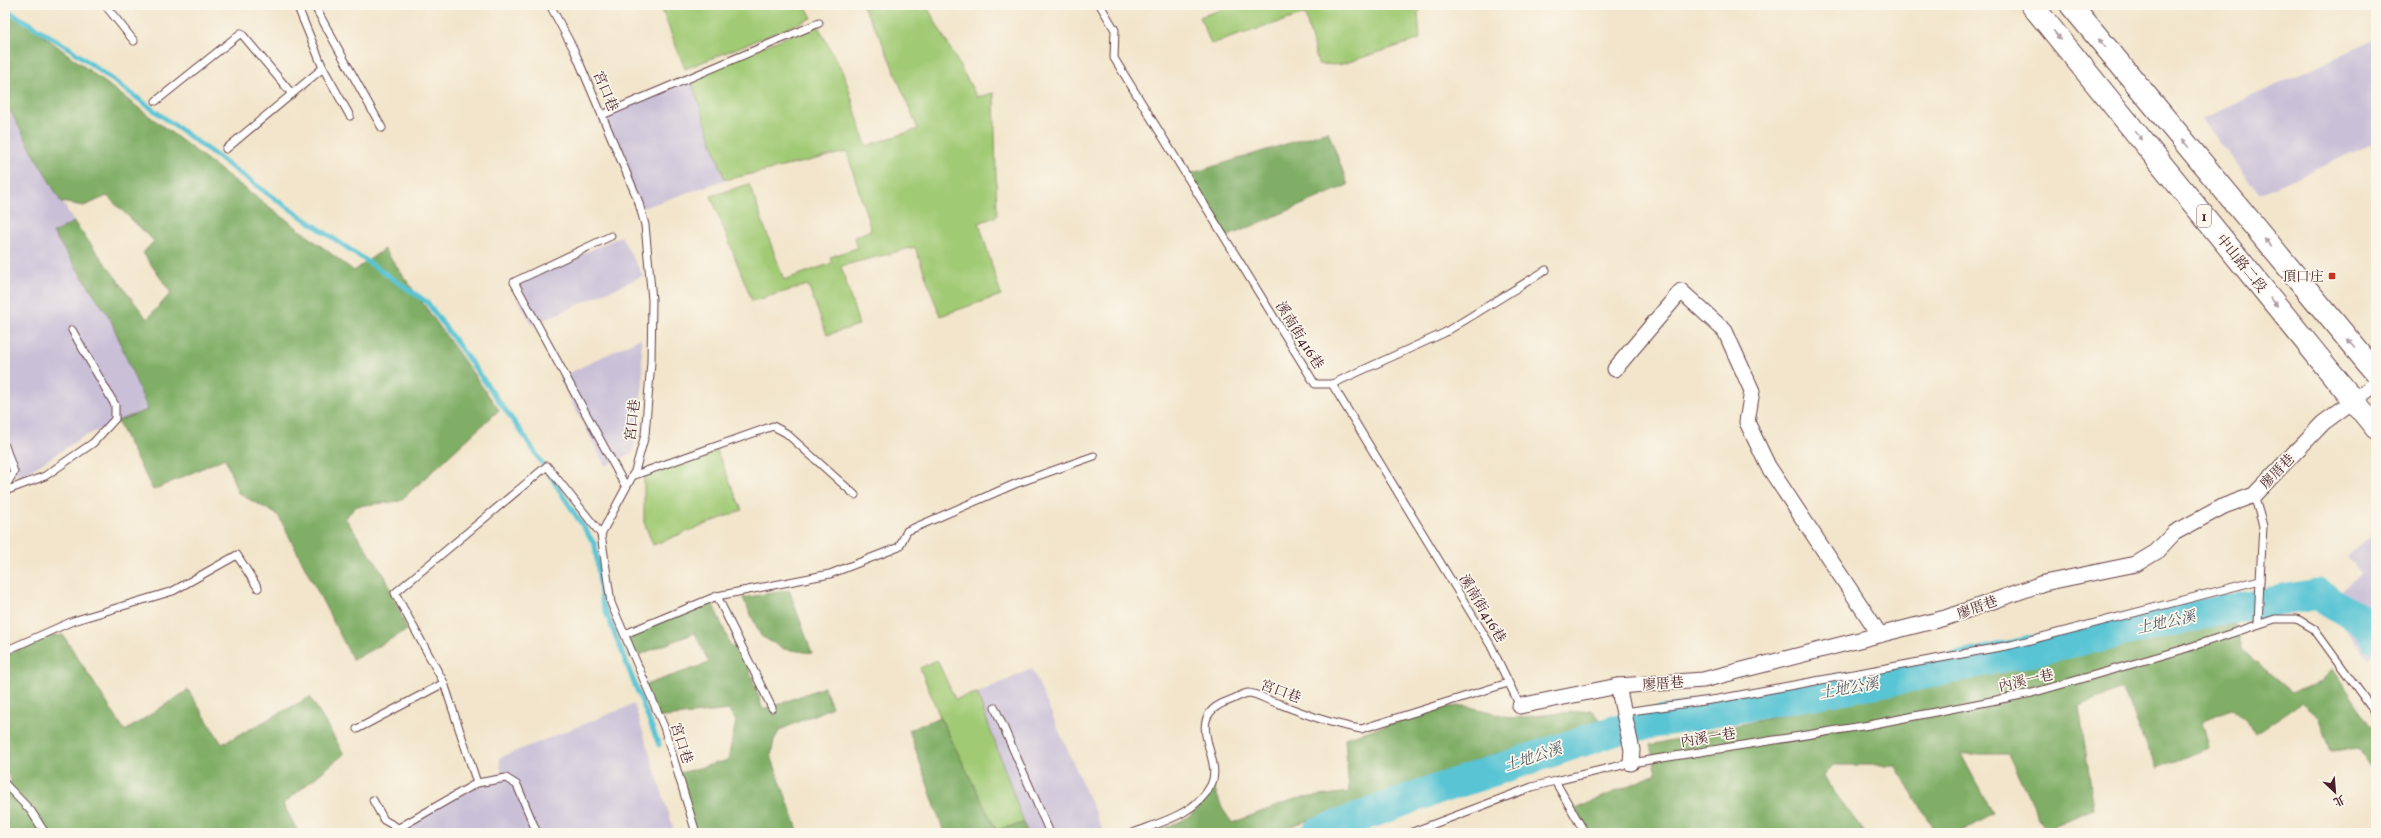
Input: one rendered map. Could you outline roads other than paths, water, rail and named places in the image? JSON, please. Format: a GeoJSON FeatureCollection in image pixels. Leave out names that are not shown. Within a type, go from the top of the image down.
{"type":"FeatureCollection","features":[{"type":"Feature","properties":{"kind":"main road","name":"中山路二段"},"geometry":{"type":"LineString","coordinates":[[2032,5],[2376,428]]}},
{"type":"Feature","properties":{"kind":"main road","name":"1"},"geometry":{"type":"LineString","coordinates":[[2071,5],[2376,373]]}},
{"type":"Feature","properties":{"kind":"street"},"geometry":{"type":"LineString","coordinates":[[1615,370],[1681,291],[1725,331],[1752,391],[1747,422],[1768,466],[1880,635]]}},
{"type":"Feature","properties":{"kind":"street","name":"廖厝巷"},"geometry":{"type":"LineString","coordinates":[[1520,706],[1618,686],[1703,680],[1945,618],[2044,583],[2136,564],[2156,552],[2174,533],[2224,506],[2254,495],[2323,423],[2376,384]]}},
{"type":"Feature","properties":{"kind":"street"},"geometry":{"type":"LineString","coordinates":[[1618,686],[1632,756]]}},
{"type":"Feature","properties":{"kind":"lane"},"geometry":{"type":"LineString","coordinates":[[105,5],[134,41]]}},
{"type":"Feature","properties":{"kind":"lane"},"geometry":{"type":"LineString","coordinates":[[297,5],[323,68],[350,116]]}},
{"type":"Feature","properties":{"kind":"lane"},"geometry":{"type":"LineString","coordinates":[[314,5],[382,128]]}},
{"type":"Feature","properties":{"kind":"lane","name":"宮口巷"},"geometry":{"type":"LineString","coordinates":[[550,5],[574,50],[638,200],[645,225],[652,300],[651,362],[645,435],[632,476],[601,534],[612,602],[664,727],[696,833]]}},
{"type":"Feature","properties":{"kind":"lane","name":"溪南街416巷"},"geometry":{"type":"LineString","coordinates":[[1100,5],[1115,30],[1114,58],[1315,384],[1332,384],[1491,646],[1520,706]]}},
{"type":"Feature","properties":{"kind":"lane"},"geometry":{"type":"LineString","coordinates":[[602,115],[819,23]]}},
{"type":"Feature","properties":{"kind":"lane"},"geometry":{"type":"LineString","coordinates":[[156,101],[241,33],[292,94]]}},
{"type":"Feature","properties":{"kind":"lane"},"geometry":{"type":"LineString","coordinates":[[226,150],[323,68]]}},
{"type":"Feature","properties":{"kind":"lane"},"geometry":{"type":"LineString","coordinates":[[611,236],[514,282],[626,487]]}},
{"type":"Feature","properties":{"kind":"lane"},"geometry":{"type":"LineString","coordinates":[[1332,384],[1444,333],[1546,270]]}},
{"type":"Feature","properties":{"kind":"lane"},"geometry":{"type":"LineString","coordinates":[[5,491],[45,476],[92,443],[115,419],[115,405],[72,330]]}},
{"type":"Feature","properties":{"kind":"lane"},"geometry":{"type":"LineString","coordinates":[[632,476],[773,426],[786,433],[855,495]]}},
{"type":"Feature","properties":{"kind":"lane"},"geometry":{"type":"LineString","coordinates":[[5,446],[14,472],[5,487]]}},
{"type":"Feature","properties":{"kind":"lane"},"geometry":{"type":"LineString","coordinates":[[625,634],[717,596],[830,574],[899,547],[907,531],[1015,484],[1094,456]]}},
{"type":"Feature","properties":{"kind":"lane"},"geometry":{"type":"LineString","coordinates":[[477,783],[444,683],[395,593],[547,466],[601,534]]}},
{"type":"Feature","properties":{"kind":"lane"},"geometry":{"type":"LineString","coordinates":[[2254,495],[2263,526],[2258,624]]}},
{"type":"Feature","properties":{"kind":"lane"},"geometry":{"type":"LineString","coordinates":[[5,651],[73,621],[172,591],[237,555],[258,588]]}},
{"type":"Feature","properties":{"kind":"lane"},"geometry":{"type":"LineString","coordinates":[[1624,712],[1718,699],[2011,645],[2260,580]]}},
{"type":"Feature","properties":{"kind":"lane"},"geometry":{"type":"LineString","coordinates":[[717,596],[772,708]]}},
{"type":"Feature","properties":{"kind":"lane","name":"內溪一巷"},"geometry":{"type":"LineString","coordinates":[[1410,833],[1555,781],[1632,756],[1869,725],[2032,693],[2181,650],[2275,619],[2297,620],[2314,628],[2376,714]]}},
{"type":"Feature","properties":{"kind":"lane"},"geometry":{"type":"LineString","coordinates":[[357,729],[444,683]]}},
{"type":"Feature","properties":{"kind":"lane","name":"宮口巷"},"geometry":{"type":"LineString","coordinates":[[1133,833],[1178,815],[1197,804],[1212,784],[1212,768],[1205,732],[1208,716],[1216,705],[1249,693],[1338,726],[1361,729],[1508,683]]}},
{"type":"Feature","properties":{"kind":"lane"},"geometry":{"type":"LineString","coordinates":[[994,708],[1050,833]]}},
{"type":"Feature","properties":{"kind":"lane"},"geometry":{"type":"LineString","coordinates":[[390,833],[477,783],[506,778],[517,785],[537,833]]}},
{"type":"Feature","properties":{"kind":"lane"},"geometry":{"type":"LineString","coordinates":[[1555,781],[1585,833]]}},
{"type":"Feature","properties":{"kind":"lane"},"geometry":{"type":"LineString","coordinates":[[5,784],[31,811],[44,833]]}},
{"type":"Feature","properties":{"kind":"lane"},"geometry":{"type":"LineString","coordinates":[[373,800],[384,820],[398,828]]}},
{"type":"Feature","properties":{"kind":"waterway"},"geometry":{"type":"LineString","coordinates":[[5,9],[69,48],[271,196],[427,302],[525,437],[595,545],[602,602],[659,745]]}},
{"type":"Feature","properties":{"kind":"waterway","name":"土地公溪"},"geometry":{"type":"LineString","coordinates":[[1317,833],[1411,798],[1620,729],[1924,674],[2223,610],[2318,594],[2365,623],[2376,638]]}},
{"type":"Feature","properties":{"kind":"place","name":"頂口庄"},"geometry":{"type":"Point","coordinates":[2332,276]}}]}
